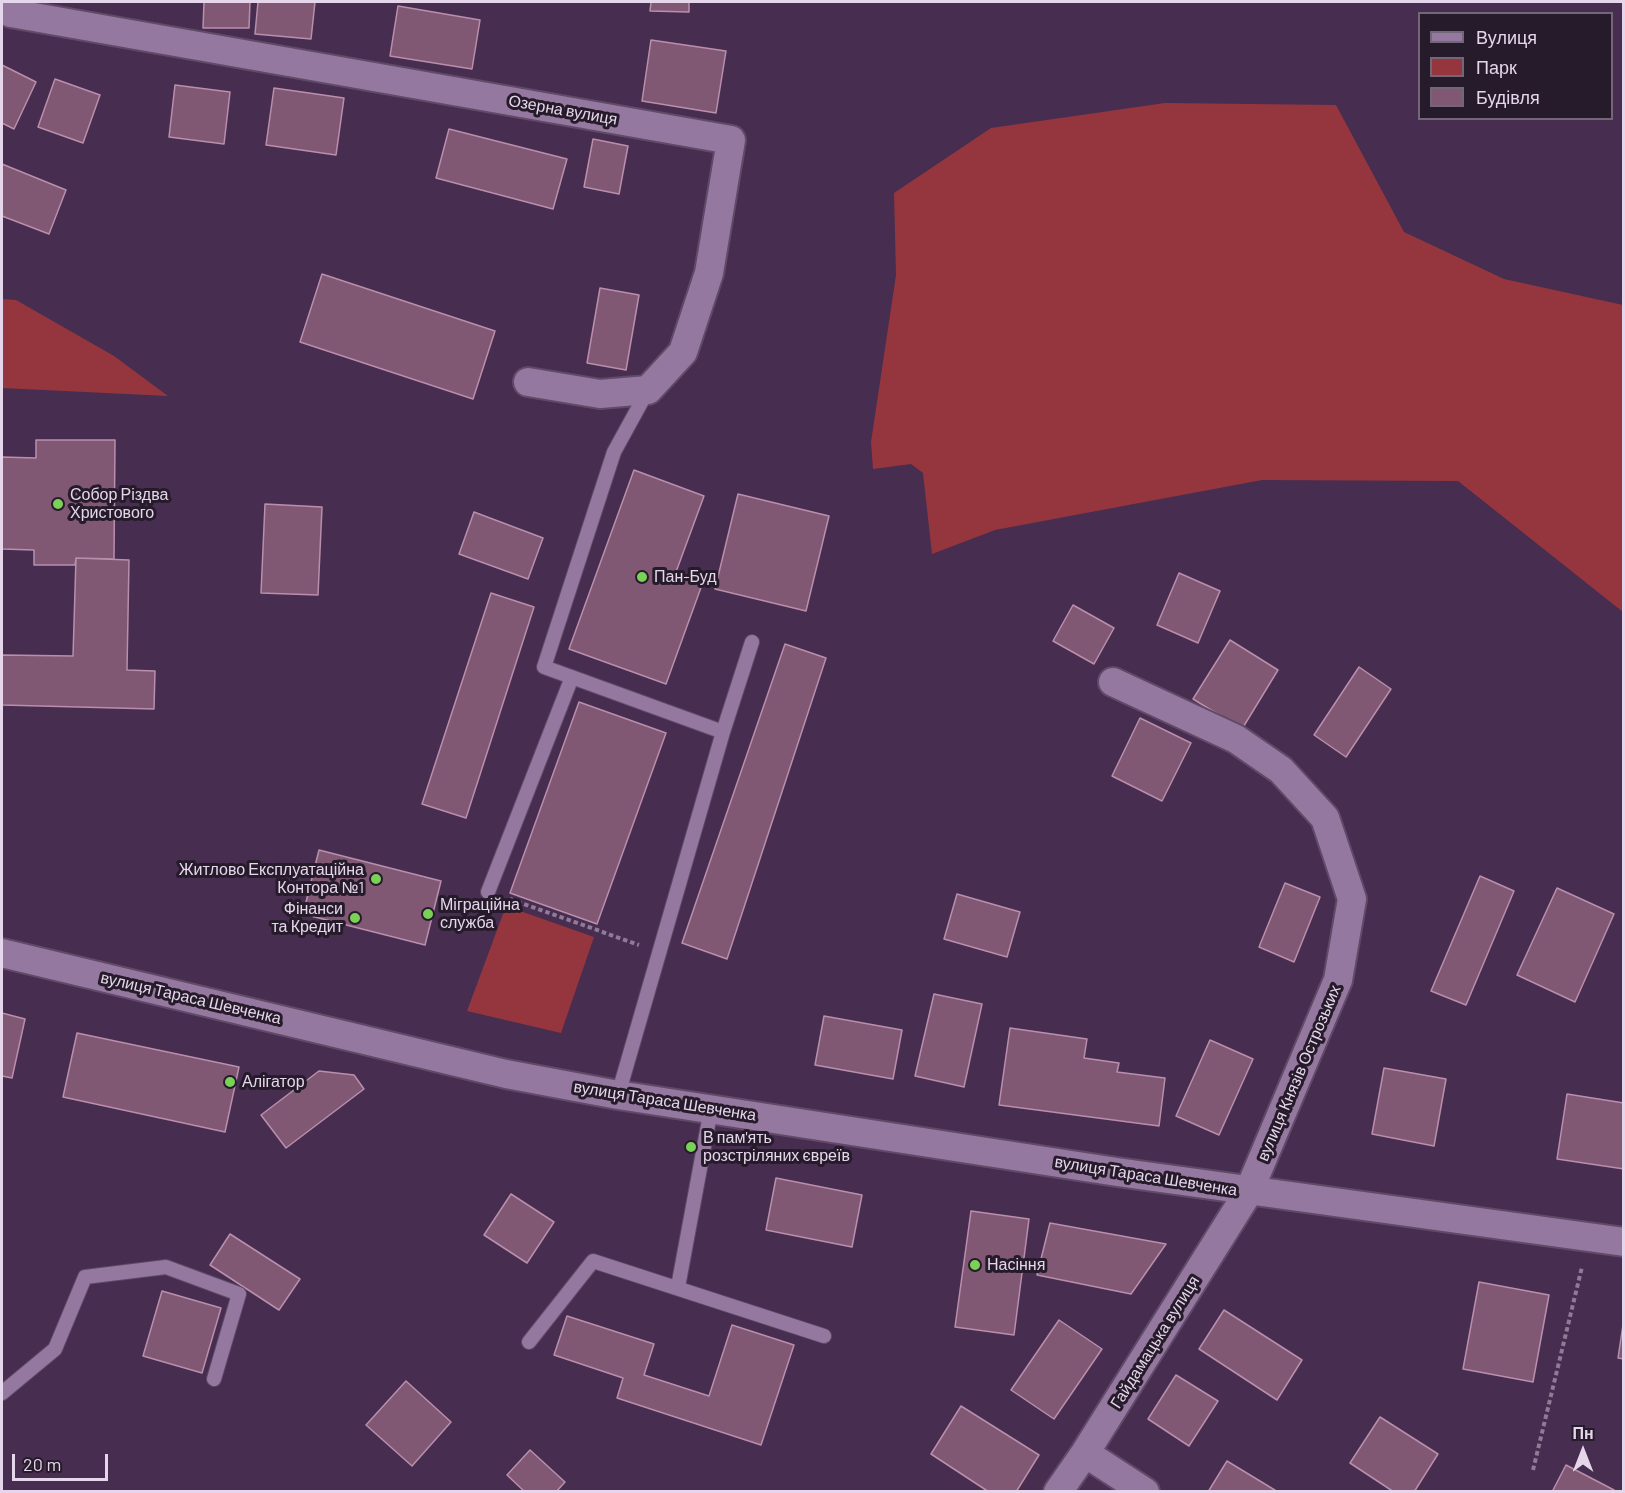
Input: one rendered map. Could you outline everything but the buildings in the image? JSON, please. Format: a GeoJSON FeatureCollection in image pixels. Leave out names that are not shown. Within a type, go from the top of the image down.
{"type":"FeatureCollection","features":[{"type":"Feature","properties":{"kind":"street","name":"Озерна вулиця"},"geometry":{"type":"LineString","coordinates":[[8,14],[731,140],[709,273],[683,352],[648,390]]}},
{"type":"Feature","properties":{"kind":"street"},"geometry":{"type":"LineString","coordinates":[[528,382],[600,394],[648,390]]}},
{"type":"Feature","properties":{"kind":"street","name":"вулиця Князів Острозьких"},"geometry":{"type":"LineString","coordinates":[[1113,682],[1236,739],[1281,770],[1325,818],[1352,899],[1338,980],[1250,1191]]}},
{"type":"Feature","properties":{"kind":"street","name":"вулиця Тараса Шевченка"},"geometry":{"type":"LineString","coordinates":[[2,953],[506,1074],[618,1095],[1250,1191],[1623,1242]]}},
{"type":"Feature","properties":{"kind":"street","name":"Гайдамацька вулиця"},"geometry":{"type":"LineString","coordinates":[[1058,1491],[1085,1453],[1250,1191]]}},
{"type":"Feature","properties":{"kind":"street"},"geometry":{"type":"LineString","coordinates":[[1085,1453],[1145,1491]]}},
{"type":"Feature","properties":{"kind":"lane"},"geometry":{"type":"LineString","coordinates":[[648,390],[614,452],[544,667],[723,732]]}},
{"type":"Feature","properties":{"kind":"lane"},"geometry":{"type":"LineString","coordinates":[[618,1095],[723,732],[753,642]]}},
{"type":"Feature","properties":{"kind":"lane"},"geometry":{"type":"LineString","coordinates":[[488,892],[572,677]]}},
{"type":"Feature","properties":{"kind":"lane"},"geometry":{"type":"LineString","coordinates":[[678,1287],[711,1109]]}},
{"type":"Feature","properties":{"kind":"lane"},"geometry":{"type":"LineString","coordinates":[[529,1342],[593,1261],[824,1336]]}},
{"type":"Feature","properties":{"kind":"lane"},"geometry":{"type":"LineString","coordinates":[[2,1392],[55,1349],[84,1277],[166,1267],[238,1294],[214,1379]]}},
{"type":"Feature","properties":{"kind":"path"},"geometry":{"type":"LineString","coordinates":[[488,892],[659,952]]}},
{"type":"Feature","properties":{"kind":"path"},"geometry":{"type":"LineString","coordinates":[[1533,1470],[1589,1237]]}},
{"type":"Feature","properties":{"kind":"green space"},"geometry":{"type":"Polygon","coordinates":[[[1165,103],[1336,105],[1404,232],[1504,279],[1623,305],[1623,612],[1458,481],[1262,480],[995,530],[932,554],[923,473],[911,464],[873,469],[871,442],[896,275],[894,193],[991,128],[1165,103]]]}},
{"type":"Feature","properties":{"kind":"green space"},"geometry":{"type":"Polygon","coordinates":[[[2,299],[16,300],[114,356],[168,396],[2,388],[2,299]]]}},
{"type":"Feature","properties":{"kind":"green space"},"geometry":{"type":"Polygon","coordinates":[[[506,906],[594,937],[561,1033],[467,1011],[506,906]]]}},
{"type":"Feature","properties":{"kind":"place","name":"Собор Різдва Христового"},"geometry":{"type":"Point","coordinates":[58,504]}},
{"type":"Feature","properties":{"kind":"place","name":"Пан-Буд"},"geometry":{"type":"Point","coordinates":[642,577]}},
{"type":"Feature","properties":{"kind":"place","name":"Житлово Експлуатаційна Контора №1"},"geometry":{"type":"Point","coordinates":[376,879]}},
{"type":"Feature","properties":{"kind":"place","name":"Міграційна служба"},"geometry":{"type":"Point","coordinates":[428,914]}},
{"type":"Feature","properties":{"kind":"place","name":"Фінанси та Кредит"},"geometry":{"type":"Point","coordinates":[355,918]}},
{"type":"Feature","properties":{"kind":"place","name":"Алігатор"},"geometry":{"type":"Point","coordinates":[230,1082]}},
{"type":"Feature","properties":{"kind":"place","name":"В пам'ять розстріляних євреїв"},"geometry":{"type":"Point","coordinates":[691,1147]}},
{"type":"Feature","properties":{"kind":"place","name":"Насіння"},"geometry":{"type":"Point","coordinates":[975,1265]}}]}
